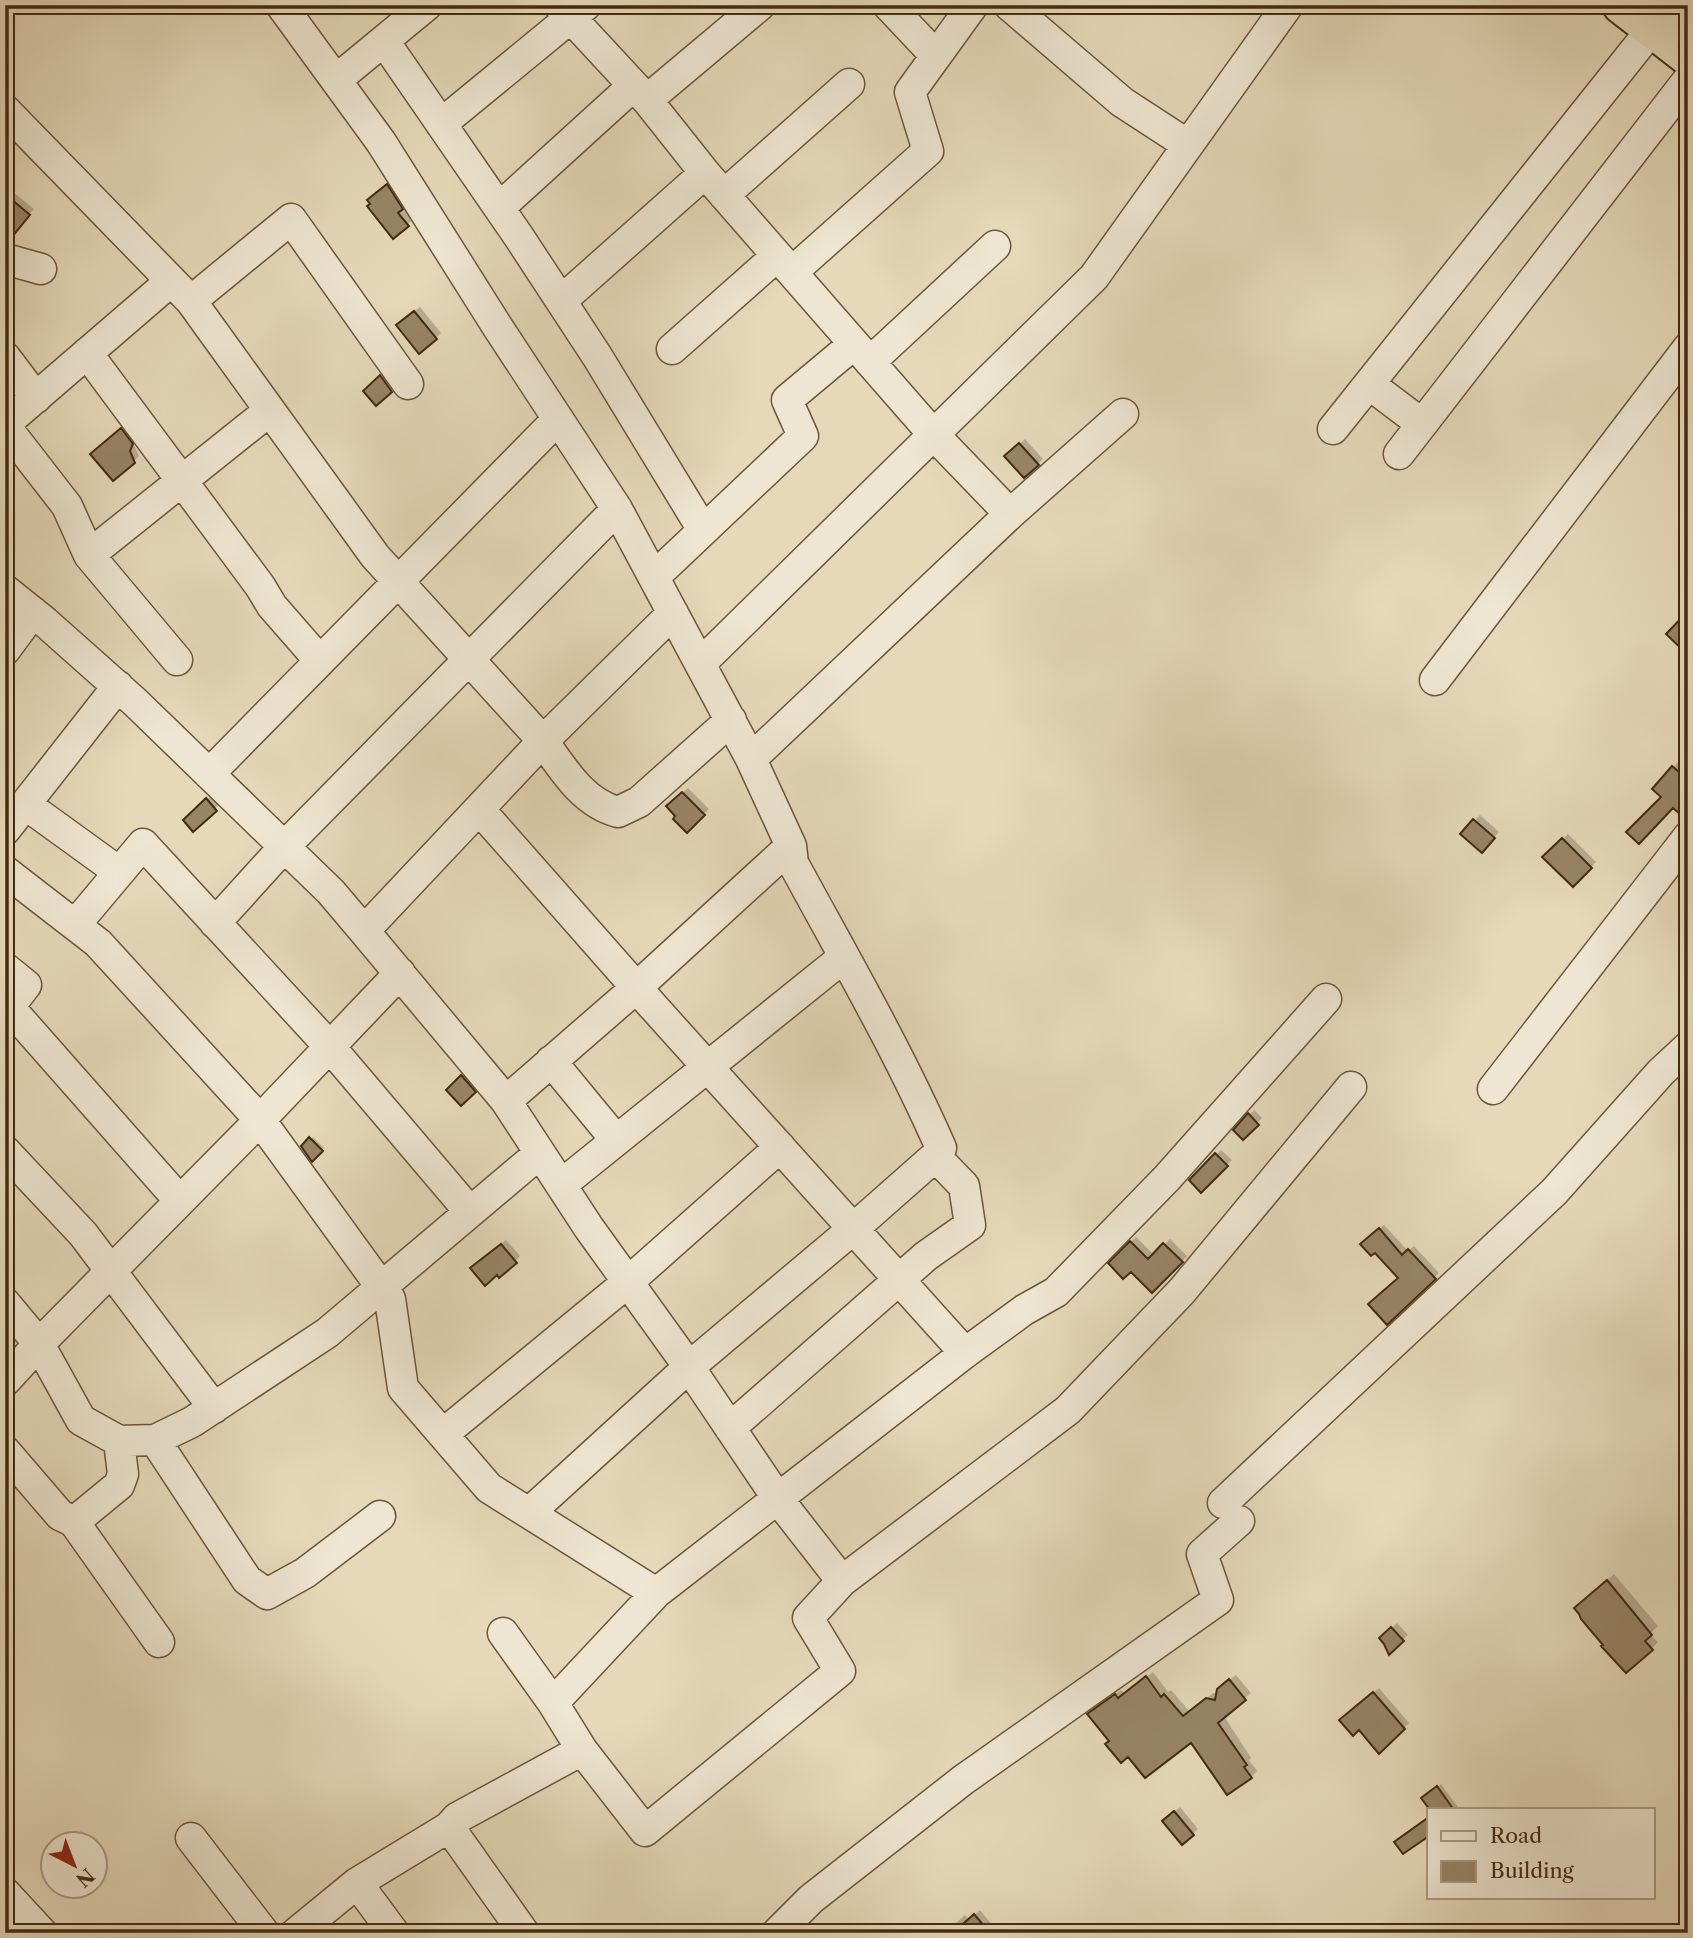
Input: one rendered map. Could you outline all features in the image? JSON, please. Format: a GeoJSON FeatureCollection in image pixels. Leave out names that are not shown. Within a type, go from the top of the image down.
{"type":"FeatureCollection","features":[{"type":"Feature","properties":{"kind":"highway"},"geometry":{"type":"LineString","coordinates":[[1622,5],[1664,17],[1688,15]]}},
{"type":"Feature","properties":{"kind":"highway"},"geometry":{"type":"LineString","coordinates":[[1664,17],[1688,56]]}},
{"type":"Feature","properties":{"kind":"street"},"geometry":{"type":"LineString","coordinates":[[281,5],[381,142],[617,509],[751,758],[791,846],[793,863],[923,1108],[941,1148],[853,1229],[689,1367],[529,1513]]}},
{"type":"Feature","properties":{"kind":"street"},"geometry":{"type":"LineString","coordinates":[[336,80],[427,5]]}},
{"type":"Feature","properties":{"kind":"street"},"geometry":{"type":"LineString","coordinates":[[499,208],[640,93],[760,5]]}},
{"type":"Feature","properties":{"kind":"street"},"geometry":{"type":"LineString","coordinates":[[888,5],[936,56]]}},
{"type":"Feature","properties":{"kind":"street"},"geometry":{"type":"LineString","coordinates":[[672,349],[928,151],[910,92],[973,5]]}},
{"type":"Feature","properties":{"kind":"street"},"geometry":{"type":"LineString","coordinates":[[1009,5],[1122,102],[1188,145]]}},
{"type":"Feature","properties":{"kind":"street"},"geometry":{"type":"LineString","coordinates":[[701,663],[1094,277],[1288,5]]}},
{"type":"Feature","properties":{"kind":"street"},"geometry":{"type":"LineString","coordinates":[[441,124],[572,10],[715,184],[933,435],[1010,514]]}},
{"type":"Feature","properties":{"kind":"street"},"geometry":{"type":"LineString","coordinates":[[1334,429],[1664,17]]}},
{"type":"Feature","properties":{"kind":"street"},"geometry":{"type":"LineString","coordinates":[[384,41],[561,301],[703,530]]}},
{"type":"Feature","properties":{"kind":"street"},"geometry":{"type":"LineString","coordinates":[[1399,454],[1688,80]]}},
{"type":"Feature","properties":{"kind":"street"},"geometry":{"type":"LineString","coordinates":[[561,301],[849,84]]}},
{"type":"Feature","properties":{"kind":"street"},"geometry":{"type":"LineString","coordinates":[[5,110],[181,291],[374,556],[543,741],[567,775],[591,799],[618,812],[639,802],[731,720]]}},
{"type":"Feature","properties":{"kind":"street"},"geometry":{"type":"LineString","coordinates":[[177,660],[89,555],[67,506],[5,425],[87,354],[291,219],[408,384]]}},
{"type":"Feature","properties":{"kind":"street"},"geometry":{"type":"LineString","coordinates":[[654,577],[803,436],[788,400],[862,353],[995,246]]}},
{"type":"Feature","properties":{"kind":"street"},"geometry":{"type":"LineString","coordinates":[[5,259],[41,269]]}},
{"type":"Feature","properties":{"kind":"street"},"geometry":{"type":"LineString","coordinates":[[1435,680],[1688,348]]}},
{"type":"Feature","properties":{"kind":"street"},"geometry":{"type":"LineString","coordinates":[[87,354],[260,586],[272,606],[320,662]]}},
{"type":"Feature","properties":{"kind":"street"},"geometry":{"type":"LineString","coordinates":[[5,357],[36,398]]}},
{"type":"Feature","properties":{"kind":"street"},"geometry":{"type":"LineString","coordinates":[[1369,384],[1422,424]]}},
{"type":"Feature","properties":{"kind":"street"},"geometry":{"type":"LineString","coordinates":[[89,555],[269,411]]}},
{"type":"Feature","properties":{"kind":"street"},"geometry":{"type":"LineString","coordinates":[[751,758],[1010,514],[1123,414]]}},
{"type":"Feature","properties":{"kind":"street"},"geometry":{"type":"LineString","coordinates":[[209,774],[558,419]]}},
{"type":"Feature","properties":{"kind":"street"},"geometry":{"type":"LineString","coordinates":[[215,923],[284,847],[617,509]]}},
{"type":"Feature","properties":{"kind":"street"},"geometry":{"type":"LineString","coordinates":[[5,590],[118,687],[331,892],[364,931],[506,1101],[778,1499],[842,1581]]}},
{"type":"Feature","properties":{"kind":"street"},"geometry":{"type":"LineString","coordinates":[[5,650],[33,612]]}},
{"type":"Feature","properties":{"kind":"street"},"geometry":{"type":"LineString","coordinates":[[364,931],[543,741],[673,613]]}},
{"type":"Feature","properties":{"kind":"street"},"geometry":{"type":"LineString","coordinates":[[5,830],[118,687]]}},
{"type":"Feature","properties":{"kind":"street"},"geometry":{"type":"LineString","coordinates":[[25,804],[119,872]]}},
{"type":"Feature","properties":{"kind":"street"},"geometry":{"type":"LineString","coordinates":[[479,808],[636,988],[965,1353]]}},
{"type":"Feature","properties":{"kind":"street"},"geometry":{"type":"LineString","coordinates":[[1493,1089],[1688,837]]}},
{"type":"Feature","properties":{"kind":"street"},"geometry":{"type":"LineString","coordinates":[[75,925],[143,844],[330,1047],[471,1212]]}},
{"type":"Feature","properties":{"kind":"street"},"geometry":{"type":"LineString","coordinates":[[506,1101],[636,988],[791,846]]}},
{"type":"Feature","properties":{"kind":"street"},"geometry":{"type":"LineString","coordinates":[[5,871],[98,943],[260,1119],[390,1299],[403,1388],[489,1488],[656,1593]]}},
{"type":"Feature","properties":{"kind":"street"},"geometry":{"type":"LineString","coordinates":[[561,1185],[844,957]]}},
{"type":"Feature","properties":{"kind":"street"},"geometry":{"type":"LineString","coordinates":[[5,968],[26,985],[9,1007],[180,1200]]}},
{"type":"Feature","properties":{"kind":"street"},"geometry":{"type":"LineString","coordinates":[[5,1381],[400,974]]}},
{"type":"Feature","properties":{"kind":"street"},"geometry":{"type":"LineString","coordinates":[[553,1703],[656,1593],[965,1353],[1024,1310],[1056,1292],[1167,1178],[1326,999]]}},
{"type":"Feature","properties":{"kind":"street"},"geometry":{"type":"LineString","coordinates":[[777,1933],[811,1899],[963,1780],[1217,1600],[1202,1553],[1231,1512],[1553,1192],[1661,1072],[1688,1047]]}},
{"type":"Feature","properties":{"kind":"street"},"geometry":{"type":"LineString","coordinates":[[551,1061],[615,1140]]}},
{"type":"Feature","properties":{"kind":"street"},"geometry":{"type":"LineString","coordinates":[[503,1633],[553,1703],[582,1751],[645,1831],[840,1671],[808,1618],[842,1581],[1068,1410],[1182,1291],[1351,1087]]}},
{"type":"Feature","properties":{"kind":"street"},"geometry":{"type":"LineString","coordinates":[[443,1434],[628,1282],[780,1147]]}},
{"type":"Feature","properties":{"kind":"street"},"geometry":{"type":"LineString","coordinates":[[5,1151],[83,1234],[214,1408]]}},
{"type":"Feature","properties":{"kind":"street"},"geometry":{"type":"LineString","coordinates":[[5,1303],[39,1344],[81,1420],[119,1441],[155,1440],[192,1422],[327,1333],[540,1153]]}},
{"type":"Feature","properties":{"kind":"street"},"geometry":{"type":"LineString","coordinates":[[730,1428],[926,1256],[970,1225],[964,1186],[935,1156]]}},
{"type":"Feature","properties":{"kind":"street"},"geometry":{"type":"LineString","coordinates":[[155,1440],[247,1580],[267,1594],[305,1573],[380,1516]]}},
{"type":"Feature","properties":{"kind":"street"},"geometry":{"type":"LineString","coordinates":[[74,1522],[119,1485],[123,1474],[119,1441]]}},
{"type":"Feature","properties":{"kind":"street"},"geometry":{"type":"LineString","coordinates":[[5,1451],[60,1515],[74,1522],[159,1642]]}},
{"type":"Feature","properties":{"kind":"street"},"geometry":{"type":"LineString","coordinates":[[296,1933],[358,1883],[449,1827],[457,1818],[582,1751]]}},
{"type":"Feature","properties":{"kind":"street"},"geometry":{"type":"LineString","coordinates":[[449,1827],[524,1933]]}},
{"type":"Feature","properties":{"kind":"street"},"geometry":{"type":"LineString","coordinates":[[191,1838],[264,1933]]}},
{"type":"Feature","properties":{"kind":"street"},"geometry":{"type":"LineString","coordinates":[[358,1883],[394,1933]]}},
{"type":"Feature","properties":{"kind":"street"},"geometry":{"type":"LineString","coordinates":[[5,1893],[42,1933]]}},
{"type":"Feature","properties":{"kind":"building"},"geometry":{"type":"Polygon","coordinates":[[[387,184],[403,209],[398,213],[409,226],[393,239],[367,206],[370,204],[367,200],[387,184]]]}},
{"type":"Feature","properties":{"kind":"building"},"geometry":{"type":"Polygon","coordinates":[[[5,194],[30,215],[8,242],[5,242],[5,194]]]}},
{"type":"Feature","properties":{"kind":"building"},"geometry":{"type":"Polygon","coordinates":[[[414,311],[437,339],[419,354],[396,325],[414,311]]]}},
{"type":"Feature","properties":{"kind":"building"},"geometry":{"type":"Polygon","coordinates":[[[380,375],[392,392],[376,406],[363,391],[380,375]]]}},
{"type":"Feature","properties":{"kind":"building"},"geometry":{"type":"Polygon","coordinates":[[[121,428],[133,444],[130,451],[135,463],[113,481],[90,454],[121,428]]]}},
{"type":"Feature","properties":{"kind":"building"},"geometry":{"type":"Polygon","coordinates":[[[1019,443],[1039,465],[1024,478],[1004,456],[1019,443]]]}},
{"type":"Feature","properties":{"kind":"building"},"geometry":{"type":"Polygon","coordinates":[[[1688,611],[1688,655],[1666,634],[1688,611]]]}},
{"type":"Feature","properties":{"kind":"building"},"geometry":{"type":"Polygon","coordinates":[[[1672,766],[1688,780],[1688,793],[1682,794],[1681,815],[1673,808],[1639,844],[1626,832],[1661,797],[1652,789],[1672,766]]]}},
{"type":"Feature","properties":{"kind":"building"},"geometry":{"type":"Polygon","coordinates":[[[682,792],[705,815],[687,833],[673,819],[675,816],[666,806],[682,792]]]}},
{"type":"Feature","properties":{"kind":"building"},"geometry":{"type":"Polygon","coordinates":[[[206,798],[217,811],[193,832],[183,820],[206,798]]]}},
{"type":"Feature","properties":{"kind":"building"},"geometry":{"type":"Polygon","coordinates":[[[1473,819],[1495,838],[1482,853],[1460,834],[1473,819]]]}},
{"type":"Feature","properties":{"kind":"building"},"geometry":{"type":"Polygon","coordinates":[[[1562,838],[1592,868],[1573,887],[1542,857],[1562,838]]]}},
{"type":"Feature","properties":{"kind":"building"},"geometry":{"type":"Polygon","coordinates":[[[461,1075],[476,1092],[461,1106],[446,1090],[461,1075]]]}},
{"type":"Feature","properties":{"kind":"building"},"geometry":{"type":"Polygon","coordinates":[[[1248,1113],[1259,1125],[1243,1140],[1233,1130],[1248,1113]]]}},
{"type":"Feature","properties":{"kind":"building"},"geometry":{"type":"Polygon","coordinates":[[[309,1137],[323,1151],[312,1162],[301,1146],[309,1137]]]}},
{"type":"Feature","properties":{"kind":"building"},"geometry":{"type":"Polygon","coordinates":[[[1215,1153],[1228,1166],[1201,1193],[1189,1180],[1215,1153]]]}},
{"type":"Feature","properties":{"kind":"building"},"geometry":{"type":"Polygon","coordinates":[[[1379,1228],[1402,1255],[1408,1249],[1436,1279],[1387,1325],[1368,1304],[1398,1278],[1375,1253],[1371,1256],[1360,1244],[1379,1228]]]}},
{"type":"Feature","properties":{"kind":"building"},"geometry":{"type":"Polygon","coordinates":[[[1130,1241],[1148,1259],[1163,1243],[1183,1262],[1152,1293],[1131,1272],[1123,1279],[1108,1263],[1130,1241]]]}},
{"type":"Feature","properties":{"kind":"building"},"geometry":{"type":"Polygon","coordinates":[[[501,1244],[517,1263],[485,1286],[470,1268],[501,1244]]]}},
{"type":"Feature","properties":{"kind":"building"},"geometry":{"type":"Polygon","coordinates":[[[1607,1580],[1652,1635],[1645,1641],[1653,1650],[1626,1673],[1601,1646],[1603,1645],[1574,1608],[1607,1580]]]}},
{"type":"Feature","properties":{"kind":"building"},"geometry":{"type":"Polygon","coordinates":[[[1391,1627],[1404,1641],[1389,1655],[1379,1638],[1391,1627]]]}},
{"type":"Feature","properties":{"kind":"building"},"geometry":{"type":"Polygon","coordinates":[[[1146,1676],[1161,1697],[1164,1694],[1183,1716],[1206,1698],[1215,1700],[1217,1689],[1229,1679],[1246,1700],[1218,1723],[1247,1765],[1244,1767],[1252,1778],[1227,1795],[1191,1743],[1145,1778],[1128,1757],[1121,1763],[1105,1744],[1109,1741],[1087,1714],[1115,1694],[1118,1698],[1146,1676]]]}},
{"type":"Feature","properties":{"kind":"building"},"geometry":{"type":"Polygon","coordinates":[[[1373,1692],[1405,1729],[1379,1754],[1359,1730],[1353,1736],[1339,1720],[1373,1692]]]}},
{"type":"Feature","properties":{"kind":"building"},"geometry":{"type":"Polygon","coordinates":[[[1437,1786],[1453,1808],[1428,1808],[1421,1798],[1437,1786]]]}},
{"type":"Feature","properties":{"kind":"building"},"geometry":{"type":"Polygon","coordinates":[[[1174,1811],[1194,1835],[1182,1845],[1162,1821],[1174,1811]]]}},
{"type":"Feature","properties":{"kind":"building"},"geometry":{"type":"Polygon","coordinates":[[[1427,1818],[1427,1837],[1403,1854],[1394,1842],[1427,1818]]]}},
{"type":"Feature","properties":{"kind":"building"},"geometry":{"type":"Polygon","coordinates":[[[974,1914],[990,1933],[953,1933],[974,1914]]]}}]}
